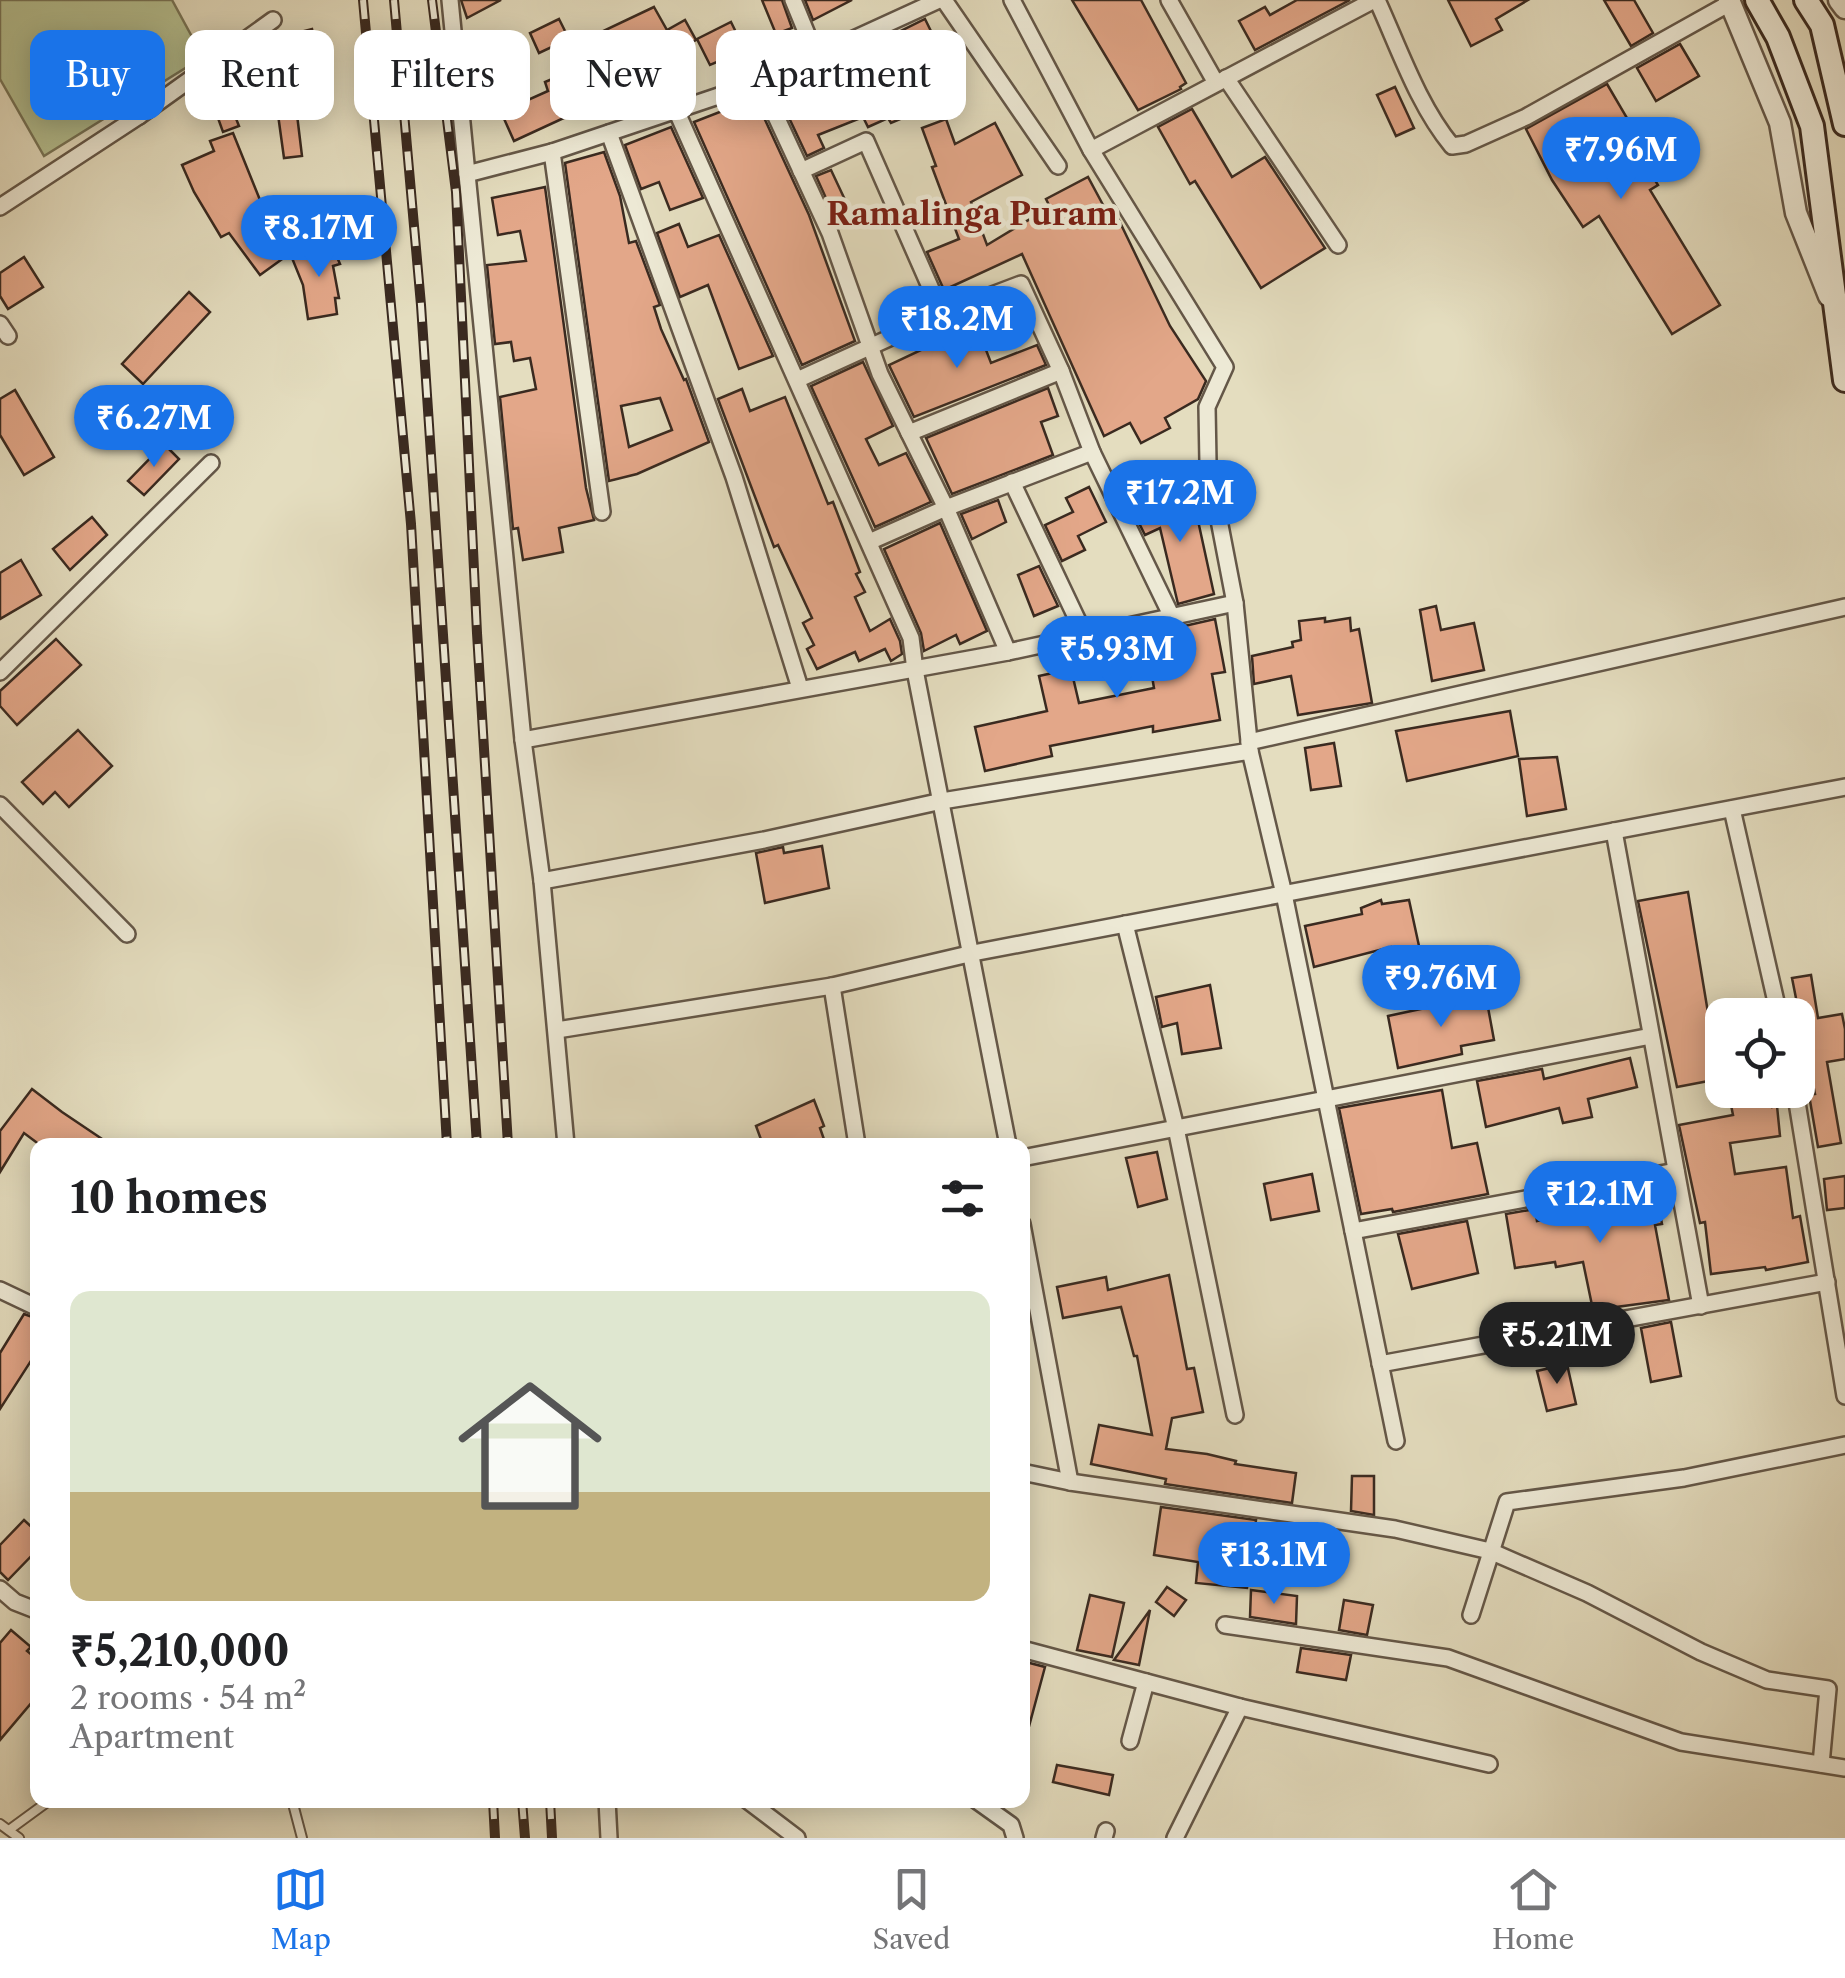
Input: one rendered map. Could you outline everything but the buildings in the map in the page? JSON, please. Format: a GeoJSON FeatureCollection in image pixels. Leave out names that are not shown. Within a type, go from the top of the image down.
{"type":"FeatureCollection","features":[{"type":"Feature","properties":{"kind":"main road"},"geometry":{"type":"LineString","coordinates":[[1757,0],[1778,37],[1812,126],[1845,380]]}},
{"type":"Feature","properties":{"kind":"main road"},"geometry":{"type":"LineString","coordinates":[[1806,0],[1822,25],[1845,124]]}},
{"type":"Feature","properties":{"kind":"street"},"geometry":{"type":"LineString","coordinates":[[450,0],[565,1138]]}},
{"type":"Feature","properties":{"kind":"street"},"geometry":{"type":"LineString","coordinates":[[793,0],[805,30]]}},
{"type":"Feature","properties":{"kind":"street"},"geometry":{"type":"LineString","coordinates":[[874,30],[942,0],[1058,166]]}},
{"type":"Feature","properties":{"kind":"street"},"geometry":{"type":"LineString","coordinates":[[1012,0],[1091,150],[1224,367],[1207,406],[1208,463],[1235,603],[1250,746],[1396,1440]]}},
{"type":"Feature","properties":{"kind":"street"},"geometry":{"type":"LineString","coordinates":[[1169,0],[1221,81],[1338,246]]}},
{"type":"Feature","properties":{"kind":"street"},"geometry":{"type":"LineString","coordinates":[[1091,150],[1376,0],[1452,146],[1466,144],[1526,117],[1729,1],[1780,123],[1796,213],[1836,316]]}},
{"type":"Feature","properties":{"kind":"street"},"geometry":{"type":"LineString","coordinates":[[1840,0],[1845,8]]}},
{"type":"Feature","properties":{"kind":"street"},"geometry":{"type":"LineString","coordinates":[[165,98],[274,20]]}},
{"type":"Feature","properties":{"kind":"street"},"geometry":{"type":"LineString","coordinates":[[0,208],[134,120]]}},
{"type":"Feature","properties":{"kind":"street"},"geometry":{"type":"LineString","coordinates":[[467,174],[552,152],[647,120]]}},
{"type":"Feature","properties":{"kind":"street"},"geometry":{"type":"LineString","coordinates":[[680,120],[912,638],[915,670],[1007,1138]]}},
{"type":"Feature","properties":{"kind":"street"},"geometry":{"type":"LineString","coordinates":[[778,120],[830,234],[870,346],[1008,652]]}},
{"type":"Feature","properties":{"kind":"street"},"geometry":{"type":"LineString","coordinates":[[609,133],[734,478],[800,688]]}},
{"type":"Feature","properties":{"kind":"street"},"geometry":{"type":"LineString","coordinates":[[801,171],[866,141],[942,314]]}},
{"type":"Feature","properties":{"kind":"street"},"geometry":{"type":"LineString","coordinates":[[552,152],[602,512]]}},
{"type":"Feature","properties":{"kind":"street"},"geometry":{"type":"LineString","coordinates":[[797,380],[942,314],[1021,284],[1092,452],[1172,617]]}},
{"type":"Feature","properties":{"kind":"street"},"geometry":{"type":"LineString","coordinates":[[909,433],[1061,371]]}},
{"type":"Feature","properties":{"kind":"street"},"geometry":{"type":"LineString","coordinates":[[869,542],[1092,452]]}},
{"type":"Feature","properties":{"kind":"street"},"geometry":{"type":"LineString","coordinates":[[0,672],[211,463]]}},
{"type":"Feature","properties":{"kind":"street"},"geometry":{"type":"LineString","coordinates":[[1012,482],[1085,636]]}},
{"type":"Feature","properties":{"kind":"street"},"geometry":{"type":"LineString","coordinates":[[523,740],[915,670],[1235,603]]}},
{"type":"Feature","properties":{"kind":"street"},"geometry":{"type":"LineString","coordinates":[[542,882],[942,801],[1250,746],[1845,607]]}},
{"type":"Feature","properties":{"kind":"street"},"geometry":{"type":"LineString","coordinates":[[557,1030],[832,986],[1125,924],[1845,787]]}},
{"type":"Feature","properties":{"kind":"street"},"geometry":{"type":"LineString","coordinates":[[0,805],[128,934]]}},
{"type":"Feature","properties":{"kind":"street"},"geometry":{"type":"LineString","coordinates":[[1732,808],[1775,998]]}},
{"type":"Feature","properties":{"kind":"street"},"geometry":{"type":"LineString","coordinates":[[1614,831],[1701,1306]]}},
{"type":"Feature","properties":{"kind":"street"},"geometry":{"type":"LineString","coordinates":[[1125,924],[1176,1128],[1235,1415]]}},
{"type":"Feature","properties":{"kind":"street"},"geometry":{"type":"LineString","coordinates":[[832,986],[856,1138]]}},
{"type":"Feature","properties":{"kind":"street"},"geometry":{"type":"LineString","coordinates":[[1030,1156],[1651,1036]]}},
{"type":"Feature","properties":{"kind":"street"},"geometry":{"type":"LineString","coordinates":[[1798,1108],[1845,1396]]}},
{"type":"Feature","properties":{"kind":"street"},"geometry":{"type":"LineString","coordinates":[[1353,1231],[1676,1170]]}},
{"type":"Feature","properties":{"kind":"street"},"geometry":{"type":"LineString","coordinates":[[1030,1267],[1070,1482]]}},
{"type":"Feature","properties":{"kind":"street"},"geometry":{"type":"LineString","coordinates":[[1380,1364],[1827,1282]]}},
{"type":"Feature","properties":{"kind":"street"},"geometry":{"type":"LineString","coordinates":[[0,1290],[30,1304]]}},
{"type":"Feature","properties":{"kind":"street"},"geometry":{"type":"LineString","coordinates":[[1470,1616],[1507,1502],[1684,1478],[1845,1445]]}},
{"type":"Feature","properties":{"kind":"street"},"geometry":{"type":"LineString","coordinates":[[1030,1474],[1395,1529],[1490,1551],[1767,1680],[1828,1689],[1821,1764]]}},
{"type":"Feature","properties":{"kind":"street"},"geometry":{"type":"LineString","coordinates":[[0,1588],[30,1611]]}},
{"type":"Feature","properties":{"kind":"street"},"geometry":{"type":"LineString","coordinates":[[1225,1625],[1448,1658],[1681,1742],[1845,1768]]}},
{"type":"Feature","properties":{"kind":"street"},"geometry":{"type":"LineString","coordinates":[[1030,1652],[1240,1707],[1489,1764]]}},
{"type":"Feature","properties":{"kind":"street"},"geometry":{"type":"LineString","coordinates":[[1130,1742],[1146,1682]]}},
{"type":"Feature","properties":{"kind":"street"},"geometry":{"type":"LineString","coordinates":[[1175,1838],[1240,1707]]}},
{"type":"Feature","properties":{"kind":"street"},"geometry":{"type":"LineString","coordinates":[[607,1808],[609,1838]]}},
{"type":"Feature","properties":{"kind":"street"},"geometry":{"type":"LineString","coordinates":[[758,1808],[797,1838]]}},
{"type":"Feature","properties":{"kind":"street"},"geometry":{"type":"LineString","coordinates":[[987,1808],[1011,1825],[1016,1838]]}},
{"type":"Feature","properties":{"kind":"lane"},"geometry":{"type":"LineString","coordinates":[[19,1838],[4,1827],[36,1808]]}},
{"type":"Feature","properties":{"kind":"lane"},"geometry":{"type":"LineString","coordinates":[[294,1808],[302,1838]]}},
{"type":"Feature","properties":{"kind":"green space"},"geometry":{"type":"Polygon","coordinates":[[[0,0],[172,0],[188,30],[185,30],[185,68],[165,81],[165,30],[30,30],[30,120],[102,120],[44,156],[0,79],[0,0]]]}},
{"type":"Feature","properties":{"kind":"railway"},"geometry":{"type":"LineString","coordinates":[[363,0],[411,524],[447,1138]]}},
{"type":"Feature","properties":{"kind":"railway"},"geometry":{"type":"LineString","coordinates":[[394,0],[421,305],[477,1138]]}},
{"type":"Feature","properties":{"kind":"railway"},"geometry":{"type":"LineString","coordinates":[[432,0],[456,192],[477,633],[508,1138]]}},
{"type":"Feature","properties":{"kind":"railway"},"geometry":{"type":"LineString","coordinates":[[493,1808],[495,1838]]}},
{"type":"Feature","properties":{"kind":"railway"},"geometry":{"type":"LineString","coordinates":[[523,1808],[525,1838]]}},
{"type":"Feature","properties":{"kind":"railway"},"geometry":{"type":"LineString","coordinates":[[550,1808],[552,1838]]}},
{"type":"Feature","properties":{"kind":"district","name":"Ramalinga Puram"},"geometry":{"type":"Point","coordinates":[972,214]}}]}
